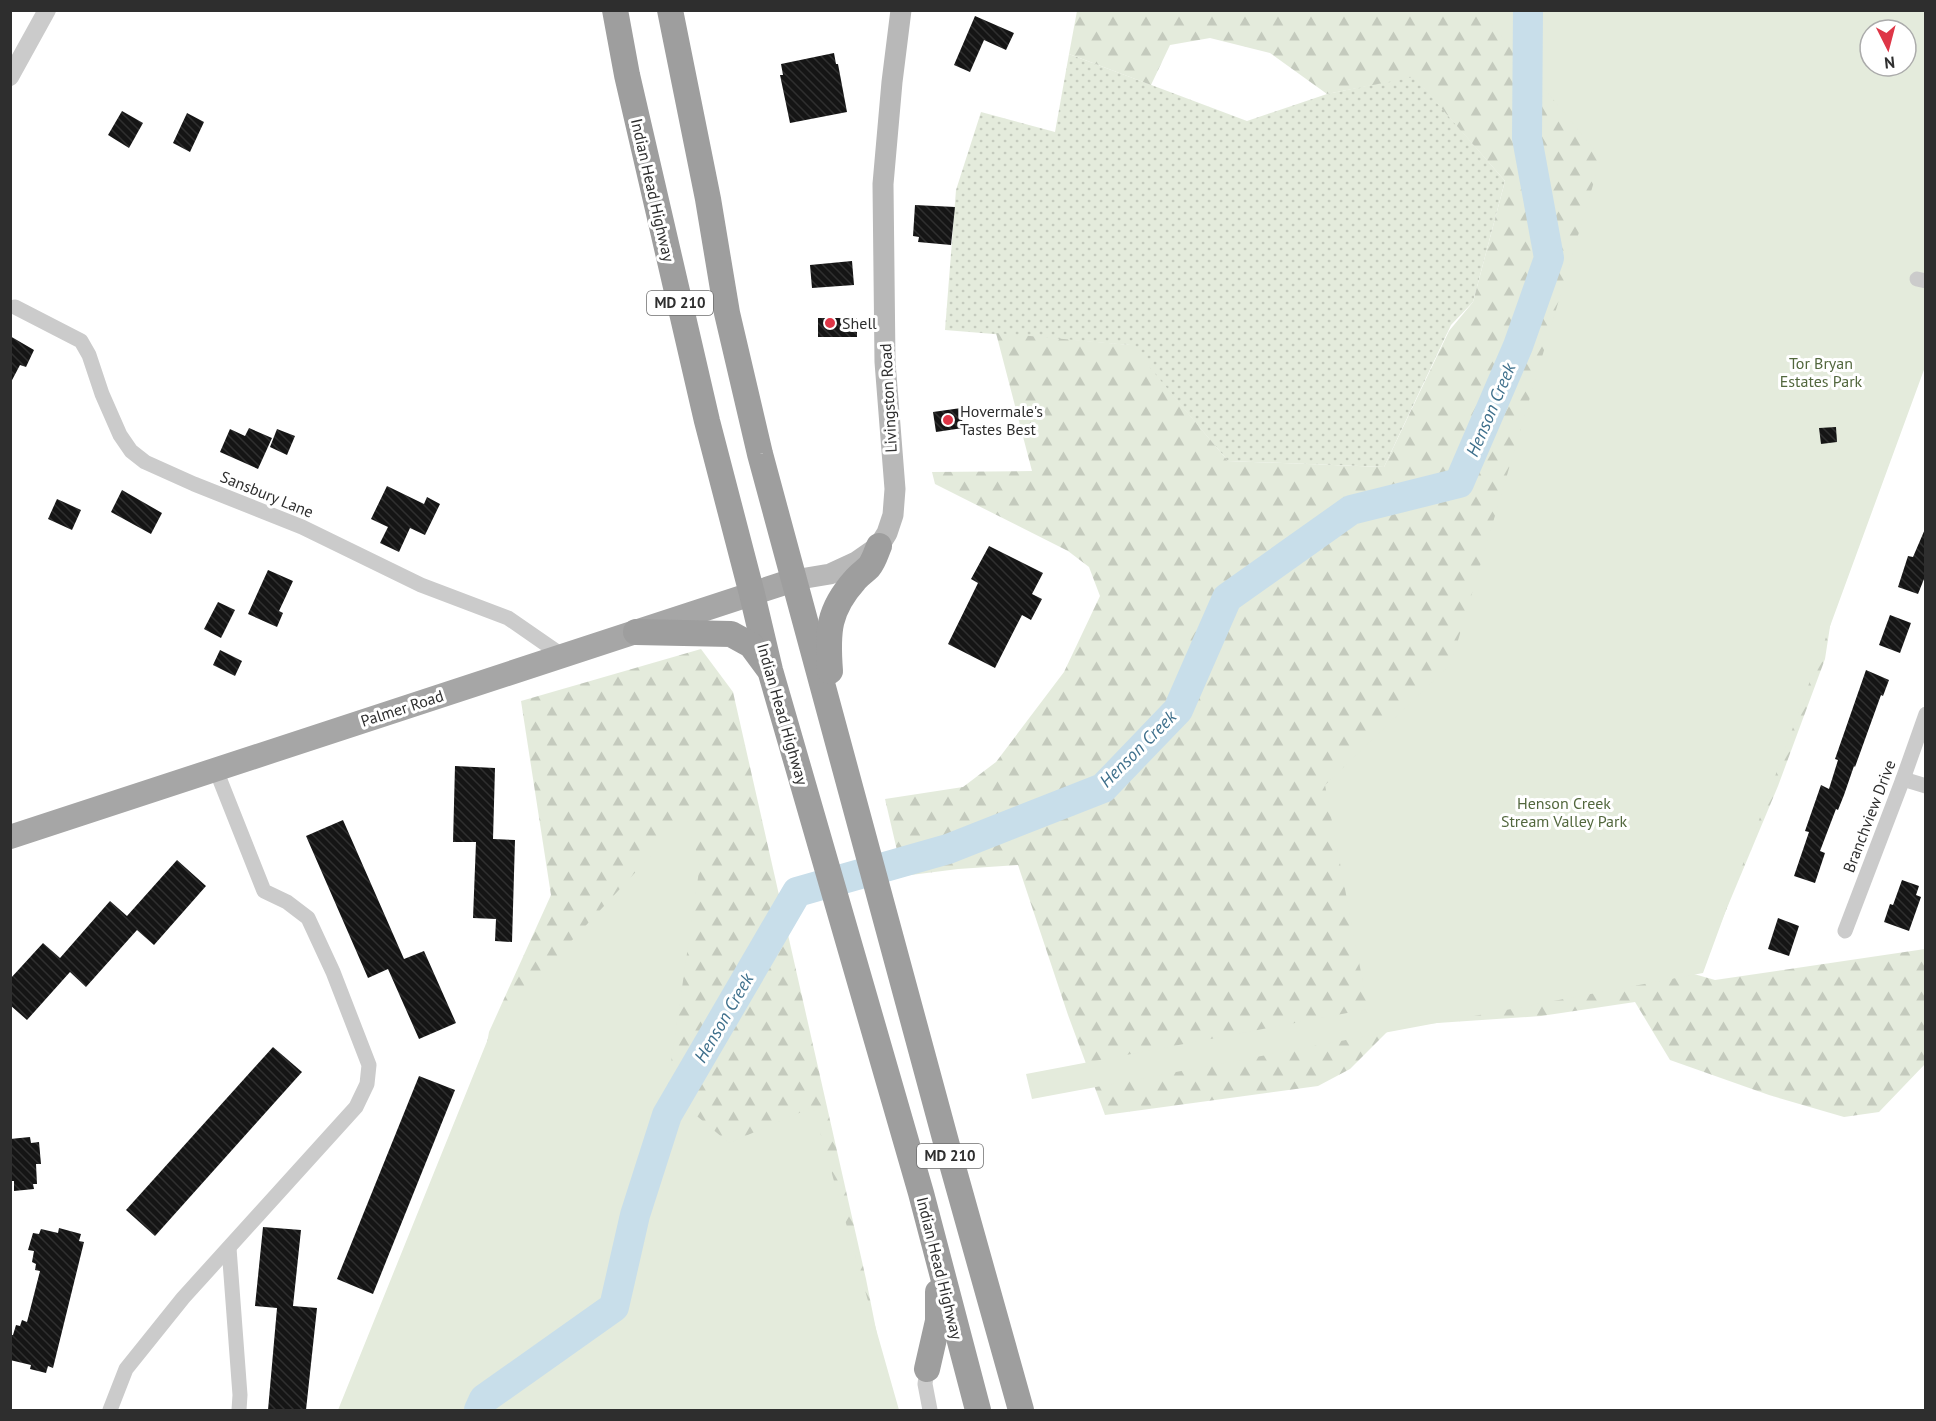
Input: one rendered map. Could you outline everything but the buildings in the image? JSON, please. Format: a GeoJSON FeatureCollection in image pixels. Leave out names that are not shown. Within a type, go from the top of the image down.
{"type":"FeatureCollection","features":[{"type":"Feature","properties":{"kind":"highway","name":"Indian Head Highway"},"geometry":{"type":"LineString","coordinates":[[615,10],[627,75],[707,421],[770,670],[921,1193],[978,1410]]}},
{"type":"Feature","properties":{"kind":"highway","name":"MD 210"},"geometry":{"type":"LineString","coordinates":[[670,10],[708,199],[727,313],[760,454],[1021,1410]]}},
{"type":"Feature","properties":{"kind":"highway"},"geometry":{"type":"LineString","coordinates":[[836,737],[828,643],[829,625],[839,602],[855,579],[871,565],[879,546]]}},
{"type":"Feature","properties":{"kind":"highway"},"geometry":{"type":"LineString","coordinates":[[636,632],[731,634],[751,645],[770,670]]}},
{"type":"Feature","properties":{"kind":"highway"},"geometry":{"type":"LineString","coordinates":[[938,1258],[938,1321],[927,1369],[938,1366],[951,1367],[957,1370],[971,1386]]}},
{"type":"Feature","properties":{"kind":"main road","name":"Livingston Road"},"geometry":{"type":"LineString","coordinates":[[879,546],[893,515],[895,489],[885,362],[883,184],[901,10]]}},
{"type":"Feature","properties":{"kind":"main road"},"geometry":{"type":"LineString","coordinates":[[794,580],[830,574],[856,562],[879,546]]}},
{"type":"Feature","properties":{"kind":"main road","name":"Palmer Road"},"geometry":{"type":"LineString","coordinates":[[10,837],[794,580]]}},
{"type":"Feature","properties":{"kind":"street"},"geometry":{"type":"LineString","coordinates":[[10,77],[47,10]]}},
{"type":"Feature","properties":{"kind":"street","name":"Sansbury Lane"},"geometry":{"type":"LineString","coordinates":[[15,307],[81,341],[89,355],[102,394],[120,435],[131,451],[145,462],[302,527],[421,585],[508,618],[563,656]]}},
{"type":"Feature","properties":{"kind":"street","name":"Branchview Drive"},"geometry":{"type":"LineString","coordinates":[[1845,931],[1926,714]]}},
{"type":"Feature","properties":{"kind":"street"},"geometry":{"type":"LineString","coordinates":[[110,1410],[126,1369],[183,1298],[356,1107],[367,1084],[369,1065],[333,972],[308,918],[287,902],[264,891],[216,770]]}},
{"type":"Feature","properties":{"kind":"street"},"geometry":{"type":"LineString","coordinates":[[1903,779],[1926,786]]}},
{"type":"Feature","properties":{"kind":"street"},"geometry":{"type":"LineString","coordinates":[[228,1248],[240,1395],[239,1410]]}},
{"type":"Feature","properties":{"kind":"street"},"geometry":{"type":"LineString","coordinates":[[927,1369],[925,1384],[930,1410]]}},
{"type":"Feature","properties":{"kind":"green space","name":"Tor Bryan Estates Park"},"geometry":{"type":"Polygon","coordinates":[[[1077,11],[1925,11],[1918,56],[1918,18],[1858,18],[1858,78],[1915,78],[1825,659],[1778,786],[1719,927],[1680,970],[1715,980],[1925,949],[1925,1064],[1879,1112],[1844,1117],[1769,1095],[1670,1060],[1635,1002],[1541,1016],[1393,1026],[1350,1069],[1318,1086],[1105,1115],[1068,1015],[1018,865],[903,876],[885,799],[963,787],[996,762],[1064,672],[1100,596],[1089,567],[1068,551],[935,484],[932,472],[1032,471],[996,333],[1131,345],[1228,461],[1384,467],[1449,331],[1473,302],[1505,181],[1414,77],[1327,94],[1270,53],[1210,38],[1170,45],[1151,85],[1069,54],[1077,11]]]}},
{"type":"Feature","properties":{"kind":"green space","name":"Henson Creek Stream Valley Park"},"geometry":{"type":"Polygon","coordinates":[[[1481,11],[1925,11],[1925,367],[1703,973],[1032,1099],[1026,1074],[1368,1009],[1325,785],[1451,664],[1601,158],[1481,11]]]}},
{"type":"Feature","properties":{"kind":"green space"},"geometry":{"type":"Polygon","coordinates":[[[1069,54],[1247,121],[1327,94],[1414,76],[1505,181],[1473,302],[1451,325],[1384,467],[1228,461],[1130,345],[945,330],[956,190],[981,112],[1055,132],[1069,54]]]}},
{"type":"Feature","properties":{"kind":"green space"},"geometry":{"type":"Polygon","coordinates":[[[701,649],[733,692],[866,1279],[892,1410],[346,1410],[474,1114],[489,1032],[551,895],[521,701],[701,649]]]}},
{"type":"Feature","properties":{"kind":"green space"},"geometry":{"type":"Polygon","coordinates":[[[686,818],[700,864],[667,1091],[729,1143],[813,1107],[899,1410],[338,1410],[494,1024],[686,818]]]}},
{"type":"Feature","properties":{"kind":"waterway","name":"Henson Creek"},"geometry":{"type":"LineString","coordinates":[[479,1410],[484,1399],[614,1307],[635,1215],[667,1115],[797,892],[948,849],[1103,788],[1178,710],[1227,598],[1351,510],[1459,483],[1518,346],[1549,258],[1527,138],[1528,10]]}},
{"type":"Feature","properties":{"kind":"place","name":"Shell"},"geometry":{"type":"Point","coordinates":[830,323]}},
{"type":"Feature","properties":{"kind":"place","name":"Hovermale's Tastes Best"},"geometry":{"type":"Point","coordinates":[948,420]}}]}
